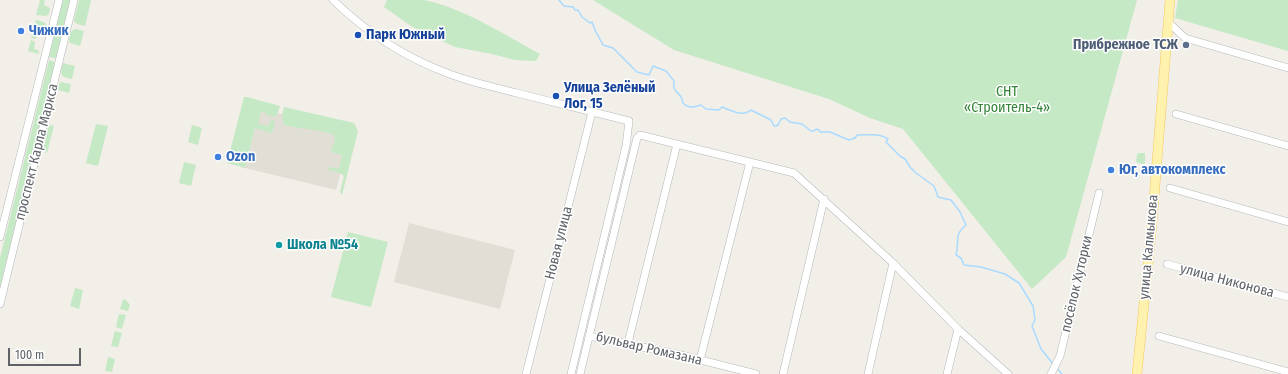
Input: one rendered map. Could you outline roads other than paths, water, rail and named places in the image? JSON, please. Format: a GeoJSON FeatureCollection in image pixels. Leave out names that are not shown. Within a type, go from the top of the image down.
{"type":"FeatureCollection","features":[{"type":"Feature","properties":{"kind":"main road","name":"улица Калмыкова"},"geometry":{"type":"LineString","coordinates":[[1137,374],[1152,223],[1170,0]]}},
{"type":"Feature","properties":{"kind":"street","name":"проспект Карла Маркса"},"geometry":{"type":"LineString","coordinates":[[0,237],[59,0]]}},
{"type":"Feature","properties":{"kind":"street","name":"проспект Карла Маркса"},"geometry":{"type":"LineString","coordinates":[[0,304],[74,0]]}},
{"type":"Feature","properties":{"kind":"street"},"geometry":{"type":"LineString","coordinates":[[333,0],[373,34],[417,60],[448,74],[481,84],[629,121],[626,146],[571,374]]}},
{"type":"Feature","properties":{"kind":"street"},"geometry":{"type":"LineString","coordinates":[[1168,22],[1185,38],[1288,68]]}},
{"type":"Feature","properties":{"kind":"street","name":"Новая улица"},"geometry":{"type":"LineString","coordinates":[[526,374],[592,112]]}},
{"type":"Feature","properties":{"kind":"street"},"geometry":{"type":"LineString","coordinates":[[1176,114],[1288,146]]}},
{"type":"Feature","properties":{"kind":"street"},"geometry":{"type":"LineString","coordinates":[[580,374],[638,136],[642,135],[794,173],[893,263],[958,329],[1008,374]]}},
{"type":"Feature","properties":{"kind":"street"},"geometry":{"type":"LineString","coordinates":[[628,343],[677,144]]}},
{"type":"Feature","properties":{"kind":"street"},"geometry":{"type":"LineString","coordinates":[[700,360],[750,162]]}},
{"type":"Feature","properties":{"kind":"street"},"geometry":{"type":"LineString","coordinates":[[1170,188],[1288,222]]}},
{"type":"Feature","properties":{"kind":"street","name":"посёлок Хуторки"},"geometry":{"type":"LineString","coordinates":[[1051,374],[1060,356],[1099,193]]}},
{"type":"Feature","properties":{"kind":"street"},"geometry":{"type":"LineString","coordinates":[[783,374],[824,199]]}},
{"type":"Feature","properties":{"kind":"street"},"geometry":{"type":"LineString","coordinates":[[868,374],[893,263]]}},
{"type":"Feature","properties":{"kind":"street","name":"улица Никонова"},"geometry":{"type":"LineString","coordinates":[[1167,264],[1288,297]]}},
{"type":"Feature","properties":{"kind":"street"},"geometry":{"type":"LineString","coordinates":[[947,374],[958,329]]}},
{"type":"Feature","properties":{"kind":"street","name":"бульвар Ромазана"},"geometry":{"type":"LineString","coordinates":[[590,336],[628,343],[756,374]]}},
{"type":"Feature","properties":{"kind":"street"},"geometry":{"type":"LineString","coordinates":[[1159,336],[1288,372]]}},
{"type":"Feature","properties":{"kind":"waterway"},"geometry":{"type":"LineString","coordinates":[[559,0],[564,6],[573,7],[575,10],[578,10],[582,17],[590,23],[592,22],[603,45],[613,48],[637,72],[649,75],[653,66],[666,71],[674,81],[674,89],[682,98],[683,103],[689,107],[701,105],[706,109],[719,110],[722,107],[733,112],[741,113],[751,110],[771,120],[774,126],[778,125],[781,119],[785,118],[790,122],[802,124],[811,131],[816,129],[820,132],[830,132],[849,140],[855,138],[857,135],[877,135],[888,139],[886,142],[905,159],[910,167],[934,186],[938,197],[951,200],[960,212],[966,225],[958,235],[956,255],[961,258],[964,265],[981,267],[1005,274],[1019,283],[1033,306],[1035,320],[1032,326],[1041,349],[1053,364]]}},
{"type":"Feature","properties":{"kind":"waterway"},"geometry":{"type":"LineString","coordinates":[[1057,368],[1062,374]]}},
{"type":"Feature","properties":{"kind":"place","name":"Чижик"},"geometry":{"type":"Point","coordinates":[21,31]}},
{"type":"Feature","properties":{"kind":"place","name":"Парк Южный"},"geometry":{"type":"Point","coordinates":[358,35]}},
{"type":"Feature","properties":{"kind":"place","name":"Прибрежное ТСЖ"},"geometry":{"type":"Point","coordinates":[1186,45]}},
{"type":"Feature","properties":{"kind":"place","name":"Улица Зелёный Лог, 15"},"geometry":{"type":"Point","coordinates":[556,96]}},
{"type":"Feature","properties":{"kind":"place","name":"Ozon"},"geometry":{"type":"Point","coordinates":[218,157]}},
{"type":"Feature","properties":{"kind":"place","name":"Юг, автокомплекс"},"geometry":{"type":"Point","coordinates":[1111,170]}},
{"type":"Feature","properties":{"kind":"place","name":"Школа №54"},"geometry":{"type":"Point","coordinates":[279,245]}},
{"type":"Feature","properties":{"kind":"park label","name":"СНТ «Строитель-4»"},"geometry":{"type":"Point","coordinates":[1007,100]}}]}
